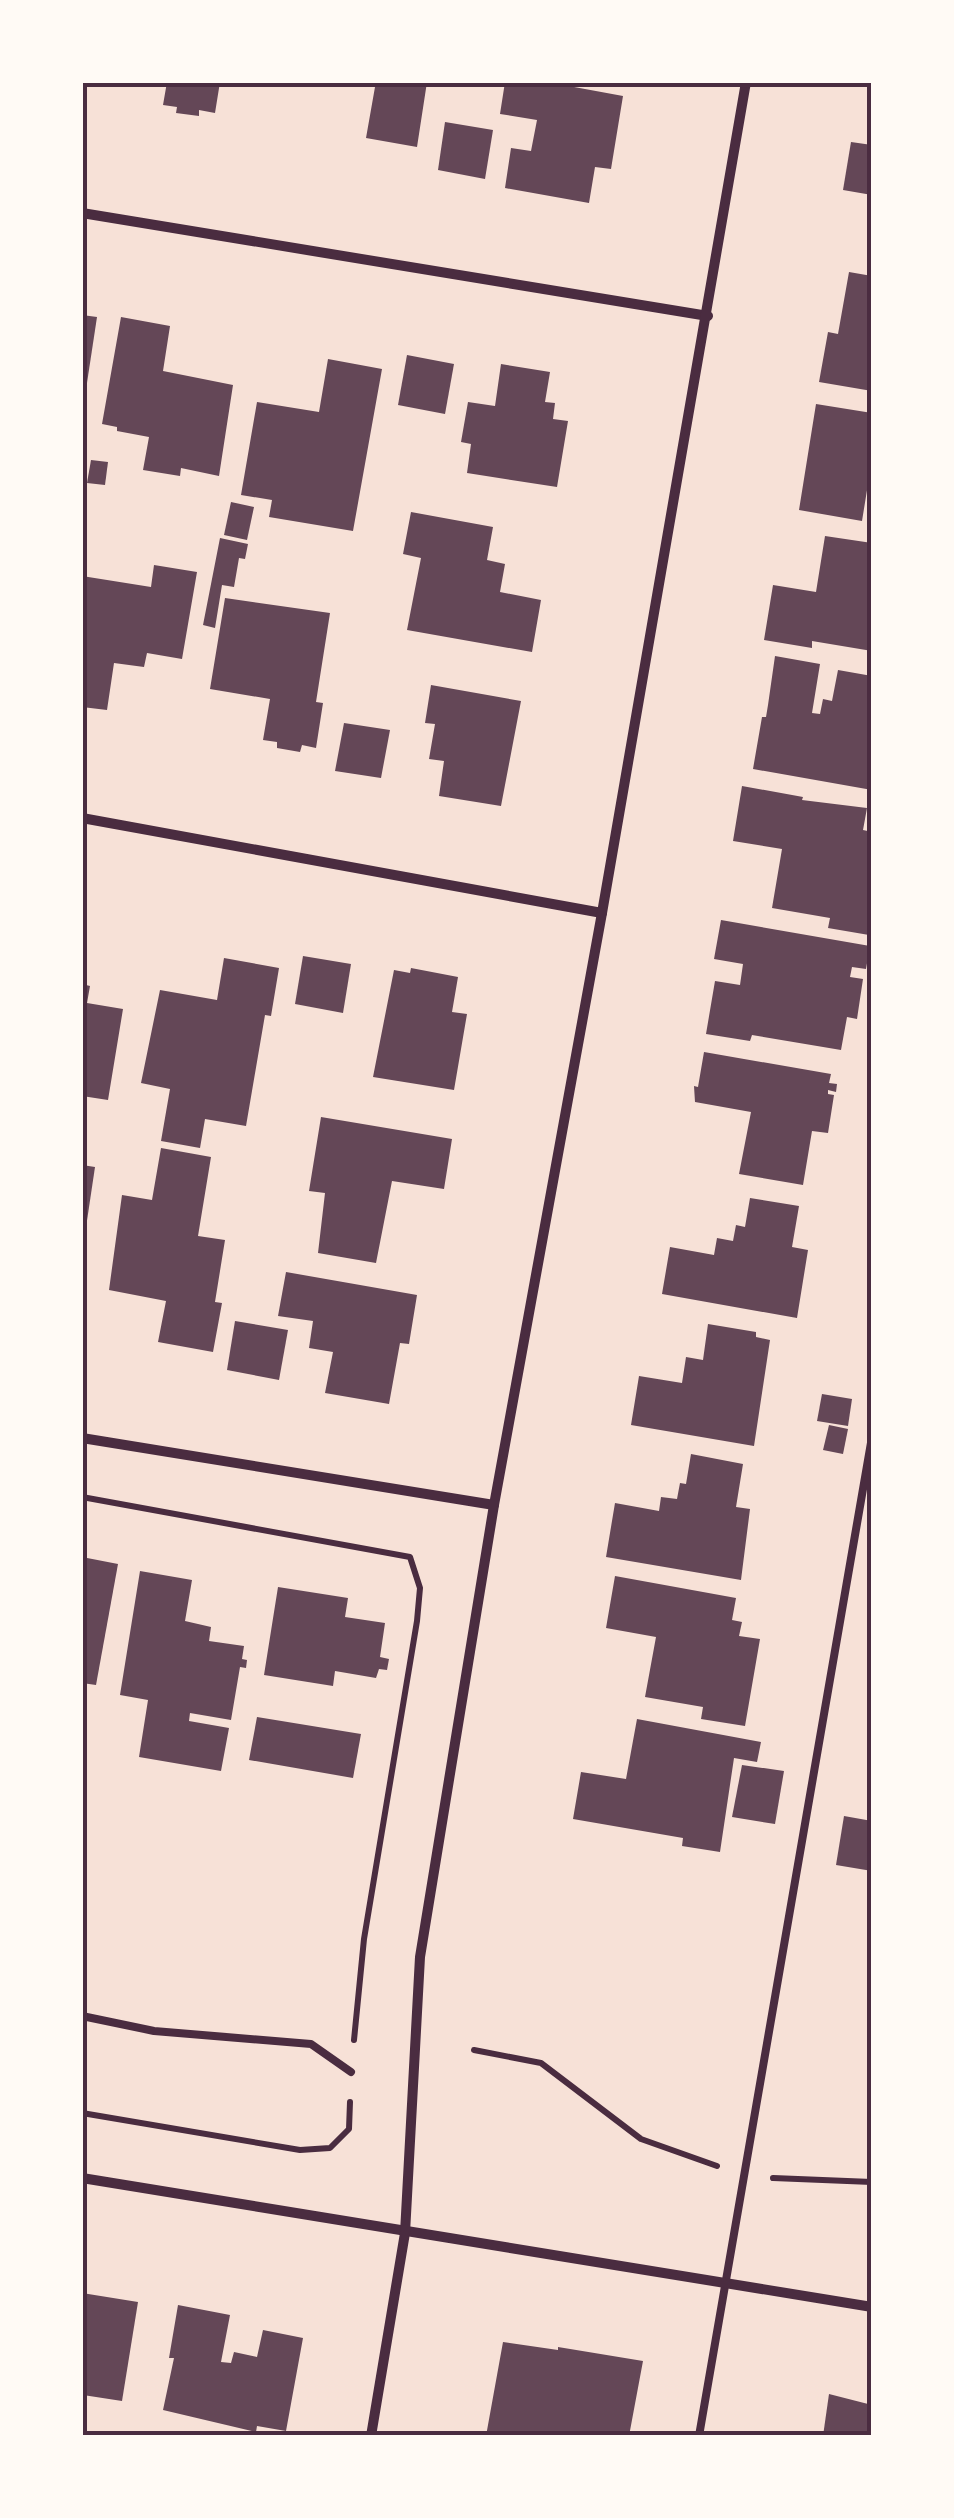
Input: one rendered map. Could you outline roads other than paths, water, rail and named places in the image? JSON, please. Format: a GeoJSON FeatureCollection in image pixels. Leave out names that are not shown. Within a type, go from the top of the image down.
{"type":"FeatureCollection","features":[{"type":"Feature","properties":{"kind":"street"},"geometry":{"type":"LineString","coordinates":[[371,2436],[405,2233],[420,1957],[494,1505],[708,316],[746,82]]}},
{"type":"Feature","properties":{"kind":"street"},"geometry":{"type":"LineString","coordinates":[[82,213],[708,316]]}},
{"type":"Feature","properties":{"kind":"street"},"geometry":{"type":"LineString","coordinates":[[82,818],[602,913]]}},
{"type":"Feature","properties":{"kind":"street"},"geometry":{"type":"LineString","coordinates":[[82,1438],[494,1505]]}},
{"type":"Feature","properties":{"kind":"street"},"geometry":{"type":"LineString","coordinates":[[82,2178],[872,2307]]}},
{"type":"Feature","properties":{"kind":"lane"},"geometry":{"type":"LineString","coordinates":[[699,2436],[872,1438]]}},
{"type":"Feature","properties":{"kind":"lane"},"geometry":{"type":"LineString","coordinates":[[82,2016],[154,2031],[311,2044],[351,2072]]}}]}
